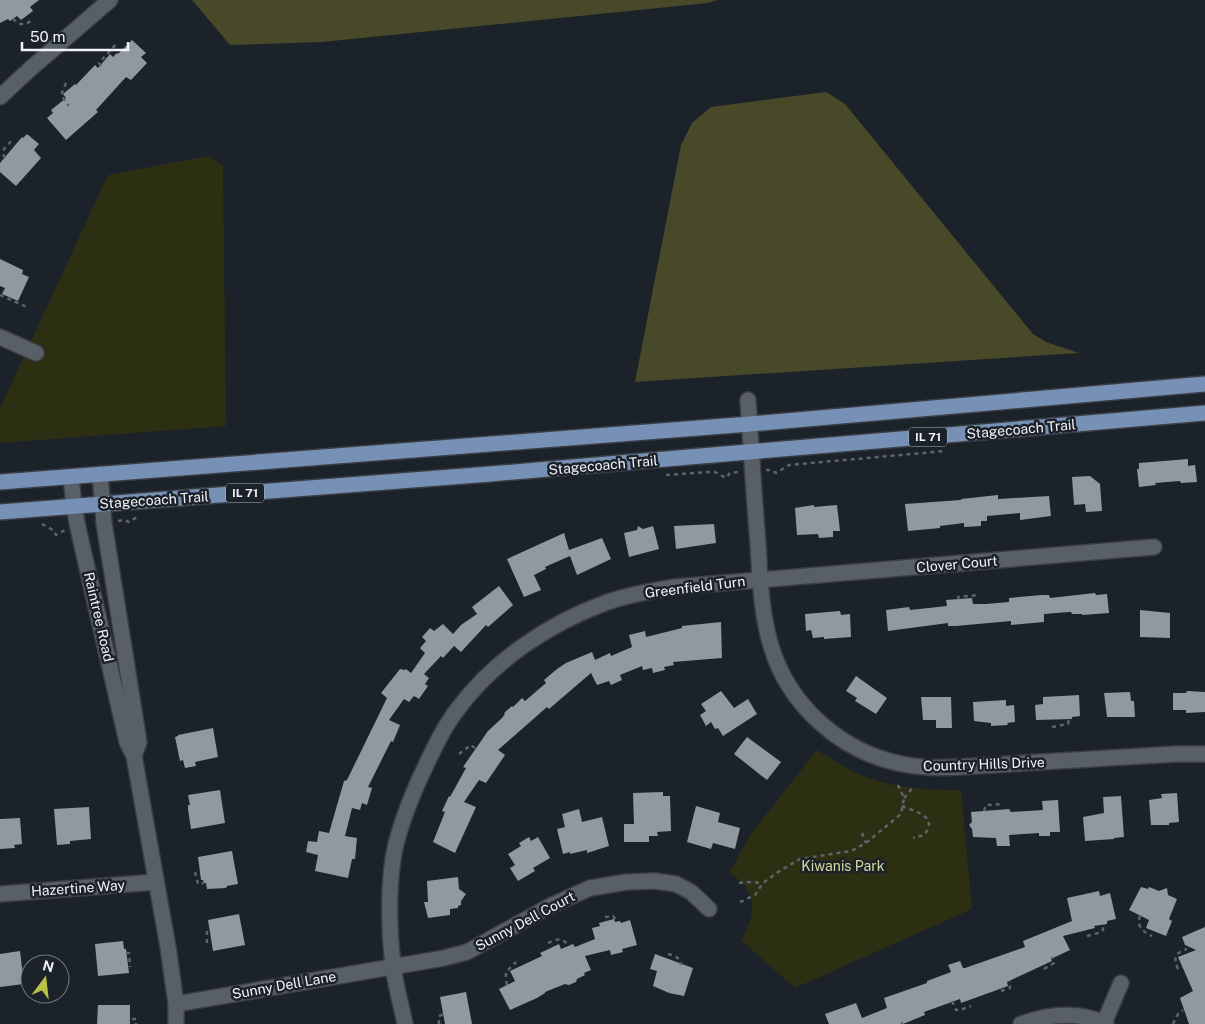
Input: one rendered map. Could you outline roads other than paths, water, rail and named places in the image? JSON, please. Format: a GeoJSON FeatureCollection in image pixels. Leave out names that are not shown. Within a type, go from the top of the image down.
{"type":"FeatureCollection","features":[{"type":"Feature","properties":{"kind":"main road","name":"Stagecoach Trail"},"geometry":{"type":"LineString","coordinates":[[0,482],[750,424],[1205,384]]}},
{"type":"Feature","properties":{"kind":"main road","name":"Stagecoach Trail"},"geometry":{"type":"LineString","coordinates":[[0,512],[751,452],[1205,413]]}},
{"type":"Feature","properties":{"kind":"street"},"geometry":{"type":"LineString","coordinates":[[0,97],[110,0]]}},
{"type":"Feature","properties":{"kind":"street"},"geometry":{"type":"LineString","coordinates":[[0,336],[36,353]]}},
{"type":"Feature","properties":{"kind":"street","name":"Country Hills Drive"},"geometry":{"type":"LineString","coordinates":[[748,400],[764,615],[771,646],[783,676],[793,692],[826,728],[854,747],[875,757],[904,765],[940,768],[1176,754],[1205,754]]}},
{"type":"Feature","properties":{"kind":"street","name":"Raintree Road"},"geometry":{"type":"LineString","coordinates":[[100,474],[104,523],[139,742],[134,756]]}},
{"type":"Feature","properties":{"kind":"street","name":"Raintree Road"},"geometry":{"type":"LineString","coordinates":[[71,477],[74,506],[127,742],[134,756],[168,947],[176,1004],[176,1024]]}},
{"type":"Feature","properties":{"kind":"street","name":"Clover Court"},"geometry":{"type":"LineString","coordinates":[[761,580],[1154,547]]}},
{"type":"Feature","properties":{"kind":"street","name":"Greenfield Turn"},"geometry":{"type":"LineString","coordinates":[[405,1024],[393,966],[389,910],[393,858],[406,812],[428,760],[455,712],[472,691],[499,665],[538,635],[606,602],[647,591],[674,587],[761,580]]}},
{"type":"Feature","properties":{"kind":"street","name":"Sunny Dell Court"},"geometry":{"type":"LineString","coordinates":[[393,966],[444,958],[467,952],[571,896],[590,888],[627,882],[655,881],[676,884],[691,892],[709,908]]}},
{"type":"Feature","properties":{"kind":"street","name":"Hazertine Way"},"geometry":{"type":"LineString","coordinates":[[0,894],[156,882]]}},
{"type":"Feature","properties":{"kind":"street","name":"Sunny Dell Lane"},"geometry":{"type":"LineString","coordinates":[[176,1004],[393,966]]}},
{"type":"Feature","properties":{"kind":"street"},"geometry":{"type":"LineString","coordinates":[[1021,1024],[1040,1017],[1075,1015],[1105,1023],[1121,983]]}},
{"type":"Feature","properties":{"kind":"park label","name":"Kiwanis Park"},"geometry":{"type":"Point","coordinates":[843,866]}}]}
